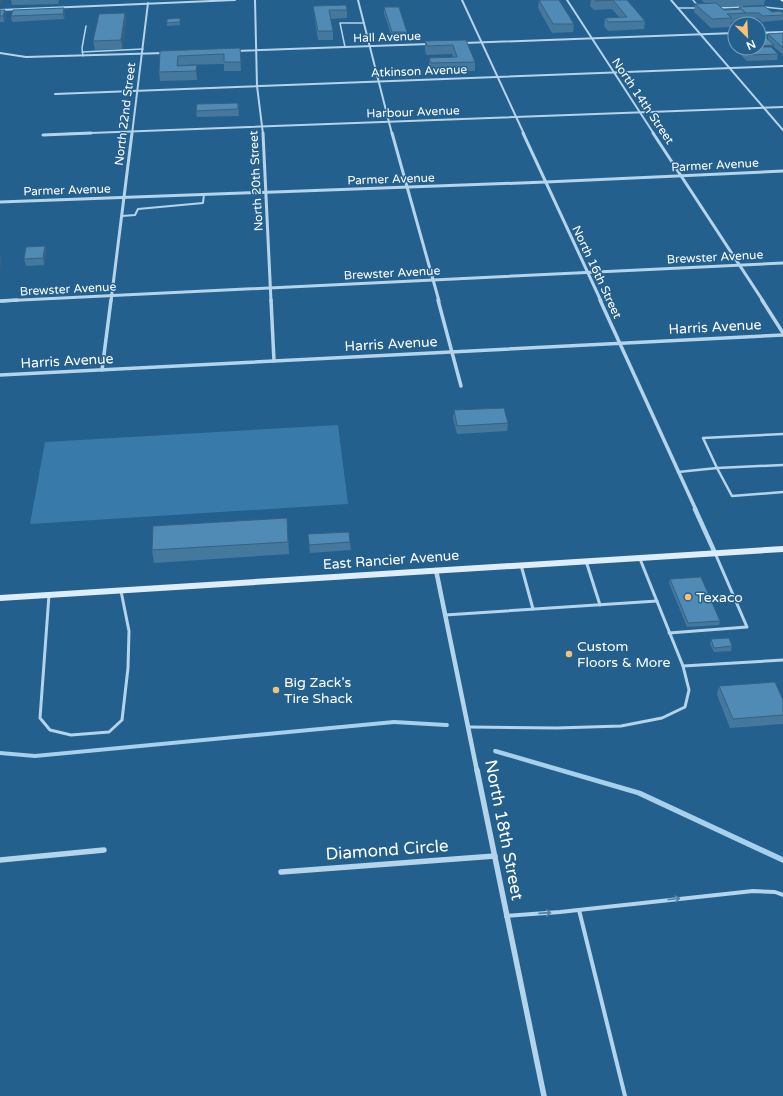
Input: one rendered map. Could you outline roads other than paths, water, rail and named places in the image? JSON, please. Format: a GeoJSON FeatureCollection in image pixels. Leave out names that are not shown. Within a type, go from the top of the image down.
{"type":"FeatureCollection","features":[{"type":"Feature","properties":{"kind":"main road","name":"East Rancier Avenue"},"geometry":{"type":"LineString","coordinates":[[0,598],[520,564],[783,549]]}},
{"type":"Feature","properties":{"kind":"street"},"geometry":{"type":"LineString","coordinates":[[0,10],[235,0]]}},
{"type":"Feature","properties":{"kind":"street","name":"North 20th Street"},"geometry":{"type":"LineString","coordinates":[[255,0],[257,86],[263,127],[274,361]]}},
{"type":"Feature","properties":{"kind":"street"},"geometry":{"type":"LineString","coordinates":[[358,0],[388,121],[461,386]]}},
{"type":"Feature","properties":{"kind":"street","name":"North 16th Street"},"geometry":{"type":"LineString","coordinates":[[462,0],[480,42],[517,117],[715,553]]}},
{"type":"Feature","properties":{"kind":"street","name":"North 14th Street"},"geometry":{"type":"LineString","coordinates":[[567,0],[613,73],[740,265],[783,334]]}},
{"type":"Feature","properties":{"kind":"street"},"geometry":{"type":"LineString","coordinates":[[671,0],[728,68],[783,130]]}},
{"type":"Feature","properties":{"kind":"street","name":"North 22nd Street"},"geometry":{"type":"LineString","coordinates":[[102,370],[148,3]]}},
{"type":"Feature","properties":{"kind":"street"},"geometry":{"type":"LineString","coordinates":[[767,33],[783,32]]}},
{"type":"Feature","properties":{"kind":"street"},"geometry":{"type":"LineString","coordinates":[[456,43],[727,33]]}},
{"type":"Feature","properties":{"kind":"street","name":"Hall Avenue"},"geometry":{"type":"LineString","coordinates":[[233,51],[433,44]]}},
{"type":"Feature","properties":{"kind":"street"},"geometry":{"type":"LineString","coordinates":[[0,53],[26,57],[172,53]]}},
{"type":"Feature","properties":{"kind":"street","name":"Atkinson Avenue"},"geometry":{"type":"LineString","coordinates":[[55,94],[783,66]]}},
{"type":"Feature","properties":{"kind":"street","name":"Harbour Avenue"},"geometry":{"type":"LineString","coordinates":[[43,135],[783,107]]}},
{"type":"Feature","properties":{"kind":"street","name":"Parmer Avenue"},"geometry":{"type":"LineString","coordinates":[[0,202],[546,182],[783,171]]}},
{"type":"Feature","properties":{"kind":"street","name":"Brewster Avenue"},"geometry":{"type":"LineString","coordinates":[[0,301],[783,263]]}},
{"type":"Feature","properties":{"kind":"street","name":"Harris Avenue"},"geometry":{"type":"LineString","coordinates":[[0,375],[783,334]]}},
{"type":"Feature","properties":{"kind":"street","name":"North 18th Street"},"geometry":{"type":"LineString","coordinates":[[436,570],[544,1096]]}},
{"type":"Feature","properties":{"kind":"street"},"geometry":{"type":"LineString","coordinates":[[0,860],[104,850]]}},
{"type":"Feature","properties":{"kind":"street","name":"Diamond Circle"},"geometry":{"type":"LineString","coordinates":[[281,872],[495,856]]}},
{"type":"Feature","properties":{"kind":"lane"},"geometry":{"type":"LineString","coordinates":[[678,8],[700,8],[693,0]]}},
{"type":"Feature","properties":{"kind":"lane"},"geometry":{"type":"LineString","coordinates":[[717,8],[745,7]]}},
{"type":"Feature","properties":{"kind":"lane"},"geometry":{"type":"LineString","coordinates":[[759,7],[783,9]]}},
{"type":"Feature","properties":{"kind":"lane"},"geometry":{"type":"LineString","coordinates":[[345,47],[340,23],[364,23]]}},
{"type":"Feature","properties":{"kind":"lane"},"geometry":{"type":"LineString","coordinates":[[83,56],[82,52],[86,26]]}},
{"type":"Feature","properties":{"kind":"lane"},"geometry":{"type":"LineString","coordinates":[[82,52],[143,49]]}},
{"type":"Feature","properties":{"kind":"lane"},"geometry":{"type":"LineString","coordinates":[[122,216],[135,215],[138,209],[203,203],[204,194]]}},
{"type":"Feature","properties":{"kind":"lane"},"geometry":{"type":"LineString","coordinates":[[783,434],[703,438],[716,468],[732,496],[783,492]]}},
{"type":"Feature","properties":{"kind":"lane"},"geometry":{"type":"LineString","coordinates":[[678,472],[783,464]]}},
{"type":"Feature","properties":{"kind":"lane"},"geometry":{"type":"LineString","coordinates":[[669,633],[747,627],[715,553]]}},
{"type":"Feature","properties":{"kind":"lane"},"geometry":{"type":"LineString","coordinates":[[469,726],[557,728],[621,726],[662,718],[685,707],[689,690],[682,666],[640,557]]}},
{"type":"Feature","properties":{"kind":"lane"},"geometry":{"type":"LineString","coordinates":[[586,560],[600,605]]}},
{"type":"Feature","properties":{"kind":"lane"},"geometry":{"type":"LineString","coordinates":[[520,564],[533,609]]}},
{"type":"Feature","properties":{"kind":"lane"},"geometry":{"type":"LineString","coordinates":[[49,595],[40,718],[50,730],[71,735],[109,732],[122,720],[128,668],[129,631],[121,591]]}},
{"type":"Feature","properties":{"kind":"lane"},"geometry":{"type":"LineString","coordinates":[[445,615],[657,601]]}},
{"type":"Feature","properties":{"kind":"lane"},"geometry":{"type":"LineString","coordinates":[[682,666],[783,660]]}},
{"type":"Feature","properties":{"kind":"lane"},"geometry":{"type":"LineString","coordinates":[[506,916],[579,910],[753,891],[775,892],[783,895]]}},
{"type":"Feature","properties":{"kind":"lane"},"geometry":{"type":"LineString","coordinates":[[579,910],[625,1096]]}},
{"type":"Feature","properties":{"kind":"waterway"},"geometry":{"type":"LineString","coordinates":[[0,753],[35,756],[394,722],[446,725]]}},
{"type":"Feature","properties":{"kind":"waterway"},"geometry":{"type":"LineString","coordinates":[[496,751],[639,793],[783,860]]}},
{"type":"Feature","properties":{"kind":"place","name":"Texaco"},"geometry":{"type":"Point","coordinates":[688,597]}},
{"type":"Feature","properties":{"kind":"place","name":"Custom Floors & More"},"geometry":{"type":"Point","coordinates":[569,654]}},
{"type":"Feature","properties":{"kind":"place","name":"Big Zack's Tire Shack"},"geometry":{"type":"Point","coordinates":[276,690]}}]}
